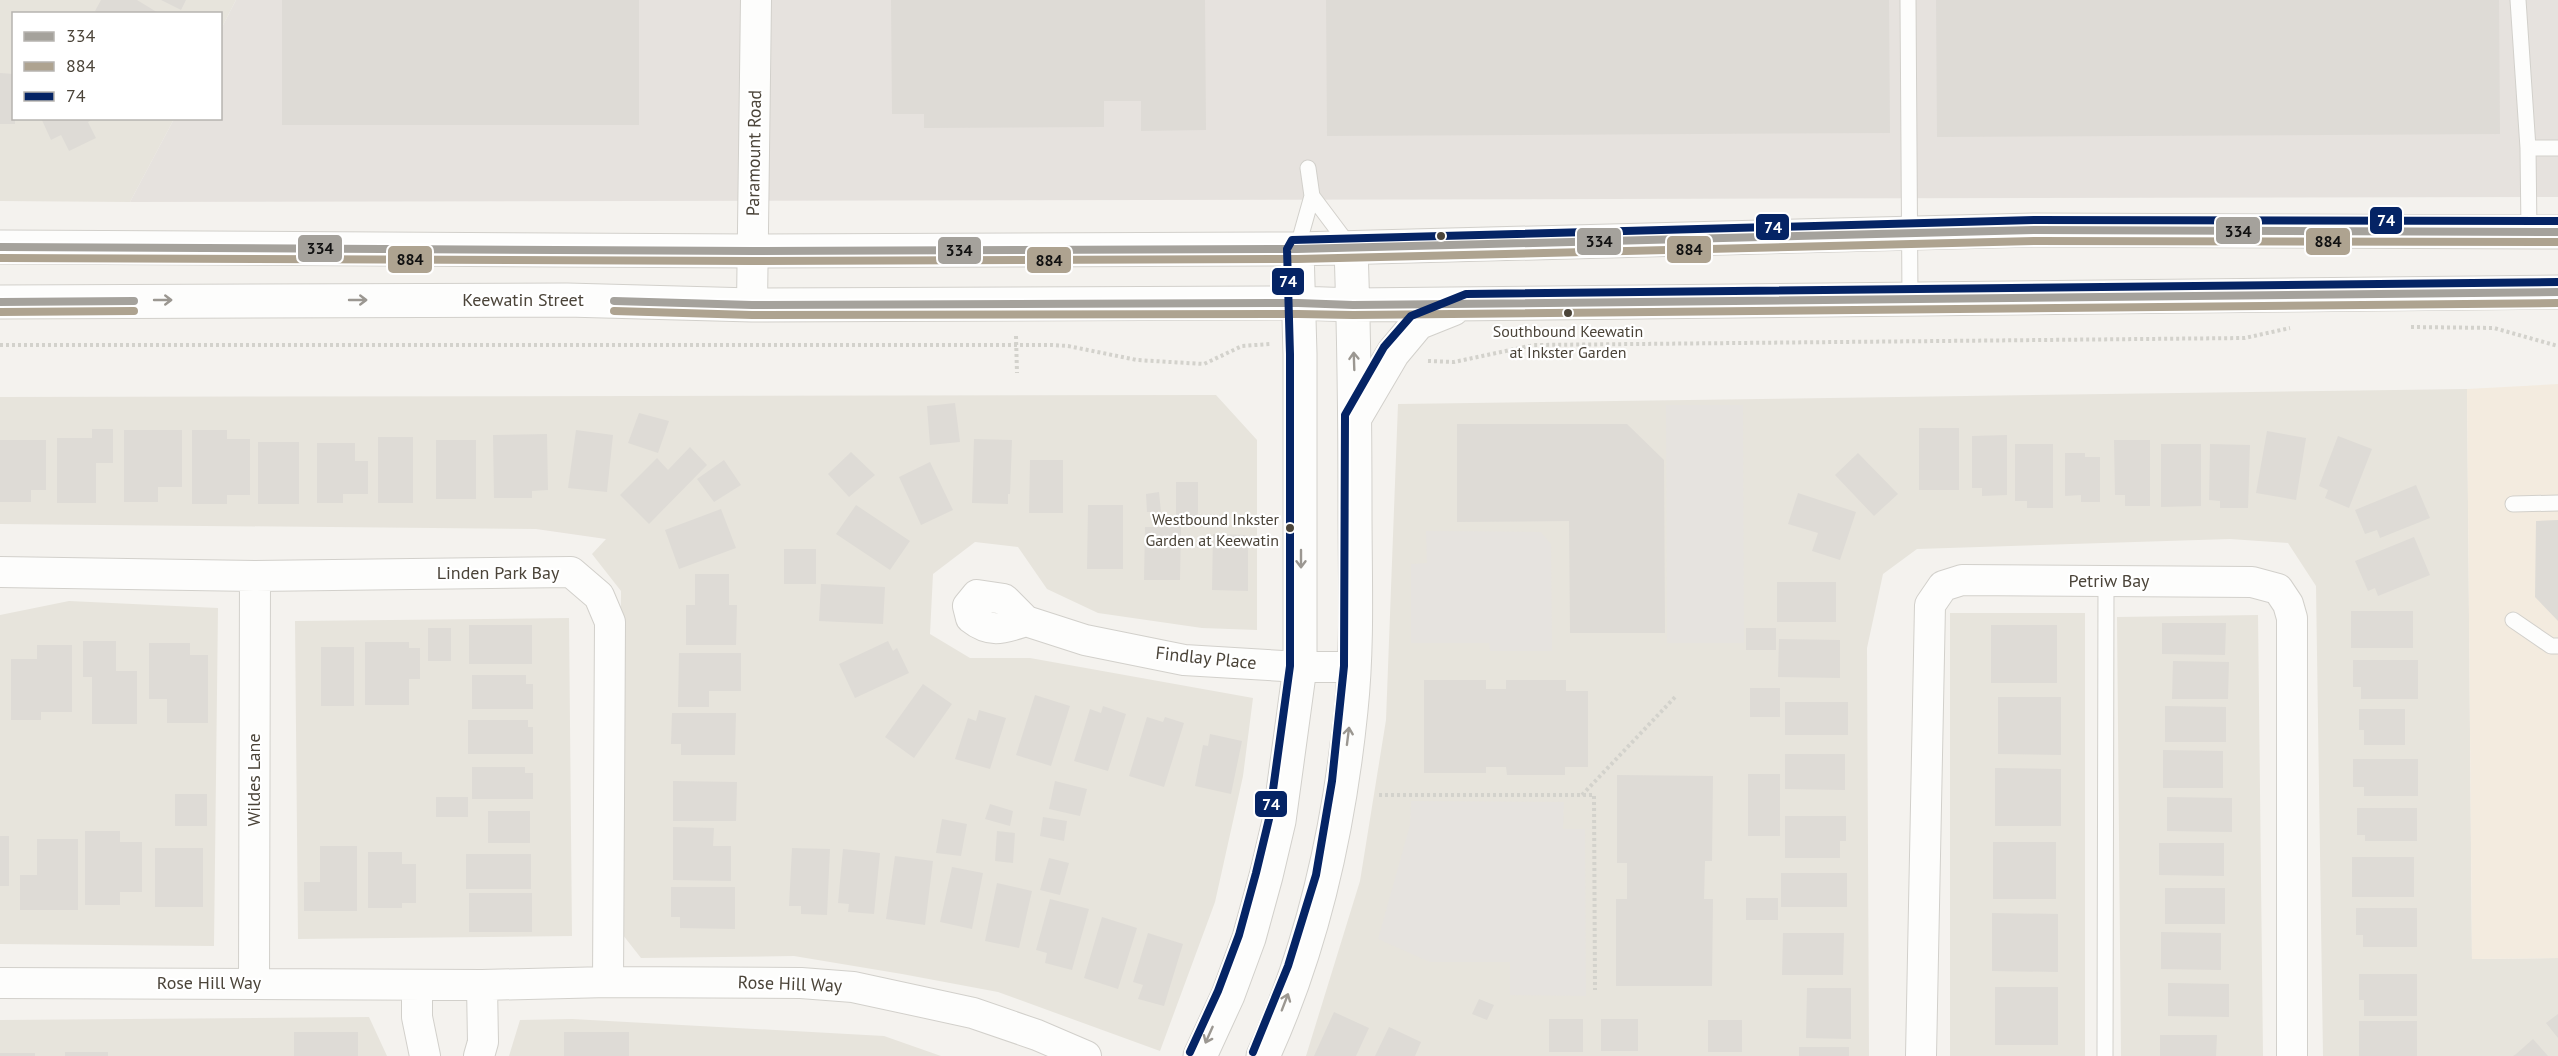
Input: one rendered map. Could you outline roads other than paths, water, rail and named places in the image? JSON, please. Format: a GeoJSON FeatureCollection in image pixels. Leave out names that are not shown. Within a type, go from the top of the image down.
{"type":"FeatureCollection","features":[{"type":"Feature","properties":{"kind":"street","name":"Paramount Road"},"geometry":{"type":"LineString","coordinates":[[752,305],[756,0]]}},
{"type":"Feature","properties":{"kind":"street"},"geometry":{"type":"LineString","coordinates":[[0,247],[753,250],[1298,249],[2034,230],[2544,232]]}},
{"type":"Feature","properties":{"kind":"street"},"geometry":{"type":"LineString","coordinates":[[1263,1056],[1298,969],[1326,877],[1342,782],[1354,667],[1355,418],[1351,248]]}},
{"type":"Feature","properties":{"kind":"street"},"geometry":{"type":"LineString","coordinates":[[1200,1056],[1228,995],[1266,876],[1279,820],[1300,667],[1298,249]]}},
{"type":"Feature","properties":{"kind":"street","name":"Keewatin Street"},"geometry":{"type":"LineString","coordinates":[[0,302],[567,300],[752,305],[1298,303],[1353,305],[2558,292]]}},
{"type":"Feature","properties":{"kind":"street"},"geometry":{"type":"LineString","coordinates":[[1355,418],[1393,353],[1418,323],[1466,304]]}},
{"type":"Feature","properties":{"kind":"street","name":"Linden Park Bay"},"geometry":{"type":"LineString","coordinates":[[0,572],[255,576],[571,572],[599,596],[610,622],[608,982]]}},
{"type":"Feature","properties":{"kind":"street","name":"Wildes Lane"},"geometry":{"type":"LineString","coordinates":[[254,984],[255,576]]}},
{"type":"Feature","properties":{"kind":"street","name":"Petriw Bay"},"geometry":{"type":"LineString","coordinates":[[1921,1056],[1930,605],[1943,586],[1962,580],[2252,582],[2278,589],[2288,604],[2292,618],[2292,1056]]}},
{"type":"Feature","properties":{"kind":"street","name":"Findlay Place"},"geometry":{"type":"LineString","coordinates":[[1026,621],[1085,640],[1184,660],[1300,667],[1354,667]]}},
{"type":"Feature","properties":{"kind":"street","name":"Rose Hill Way"},"geometry":{"type":"LineString","coordinates":[[0,983],[482,985],[608,982],[801,983],[853,987],[973,1013],[1037,1035],[1086,1056]]}},
{"type":"Feature","properties":{"kind":"street"},"geometry":{"type":"LineString","coordinates":[[417,985],[417,1017],[424,1056]]}},
{"type":"Feature","properties":{"kind":"street"},"geometry":{"type":"LineString","coordinates":[[478,1056],[483,1042],[482,985]]}},
{"type":"Feature","properties":{"kind":"lane"},"geometry":{"type":"LineString","coordinates":[[1908,0],[1910,299]]}},
{"type":"Feature","properties":{"kind":"lane"},"geometry":{"type":"LineString","coordinates":[[2518,0],[2528,148],[2544,232]]}},
{"type":"Feature","properties":{"kind":"lane"},"geometry":{"type":"LineString","coordinates":[[2528,148],[2558,148]]}},
{"type":"Feature","properties":{"kind":"lane"},"geometry":{"type":"LineString","coordinates":[[1298,249],[1312,196],[1308,168]]}},
{"type":"Feature","properties":{"kind":"lane"},"geometry":{"type":"LineString","coordinates":[[1312,196],[1351,248]]}},
{"type":"Feature","properties":{"kind":"lane"},"geometry":{"type":"LineString","coordinates":[[2513,504],[2558,503]]}},
{"type":"Feature","properties":{"kind":"lane"},"geometry":{"type":"LineString","coordinates":[[2105,1056],[2106,581]]}},
{"type":"Feature","properties":{"kind":"lane"},"geometry":{"type":"LineString","coordinates":[[2513,620],[2551,646],[2558,646]]}},
{"type":"Feature","properties":{"kind":"place","name":"Southbound Keewatin at Inkster Garden"},"geometry":{"type":"Point","coordinates":[1568,313]}},
{"type":"Feature","properties":{"kind":"place","name":"Westbound Inkster Garden at Keewatin"},"geometry":{"type":"Point","coordinates":[1290,528]}}]}
